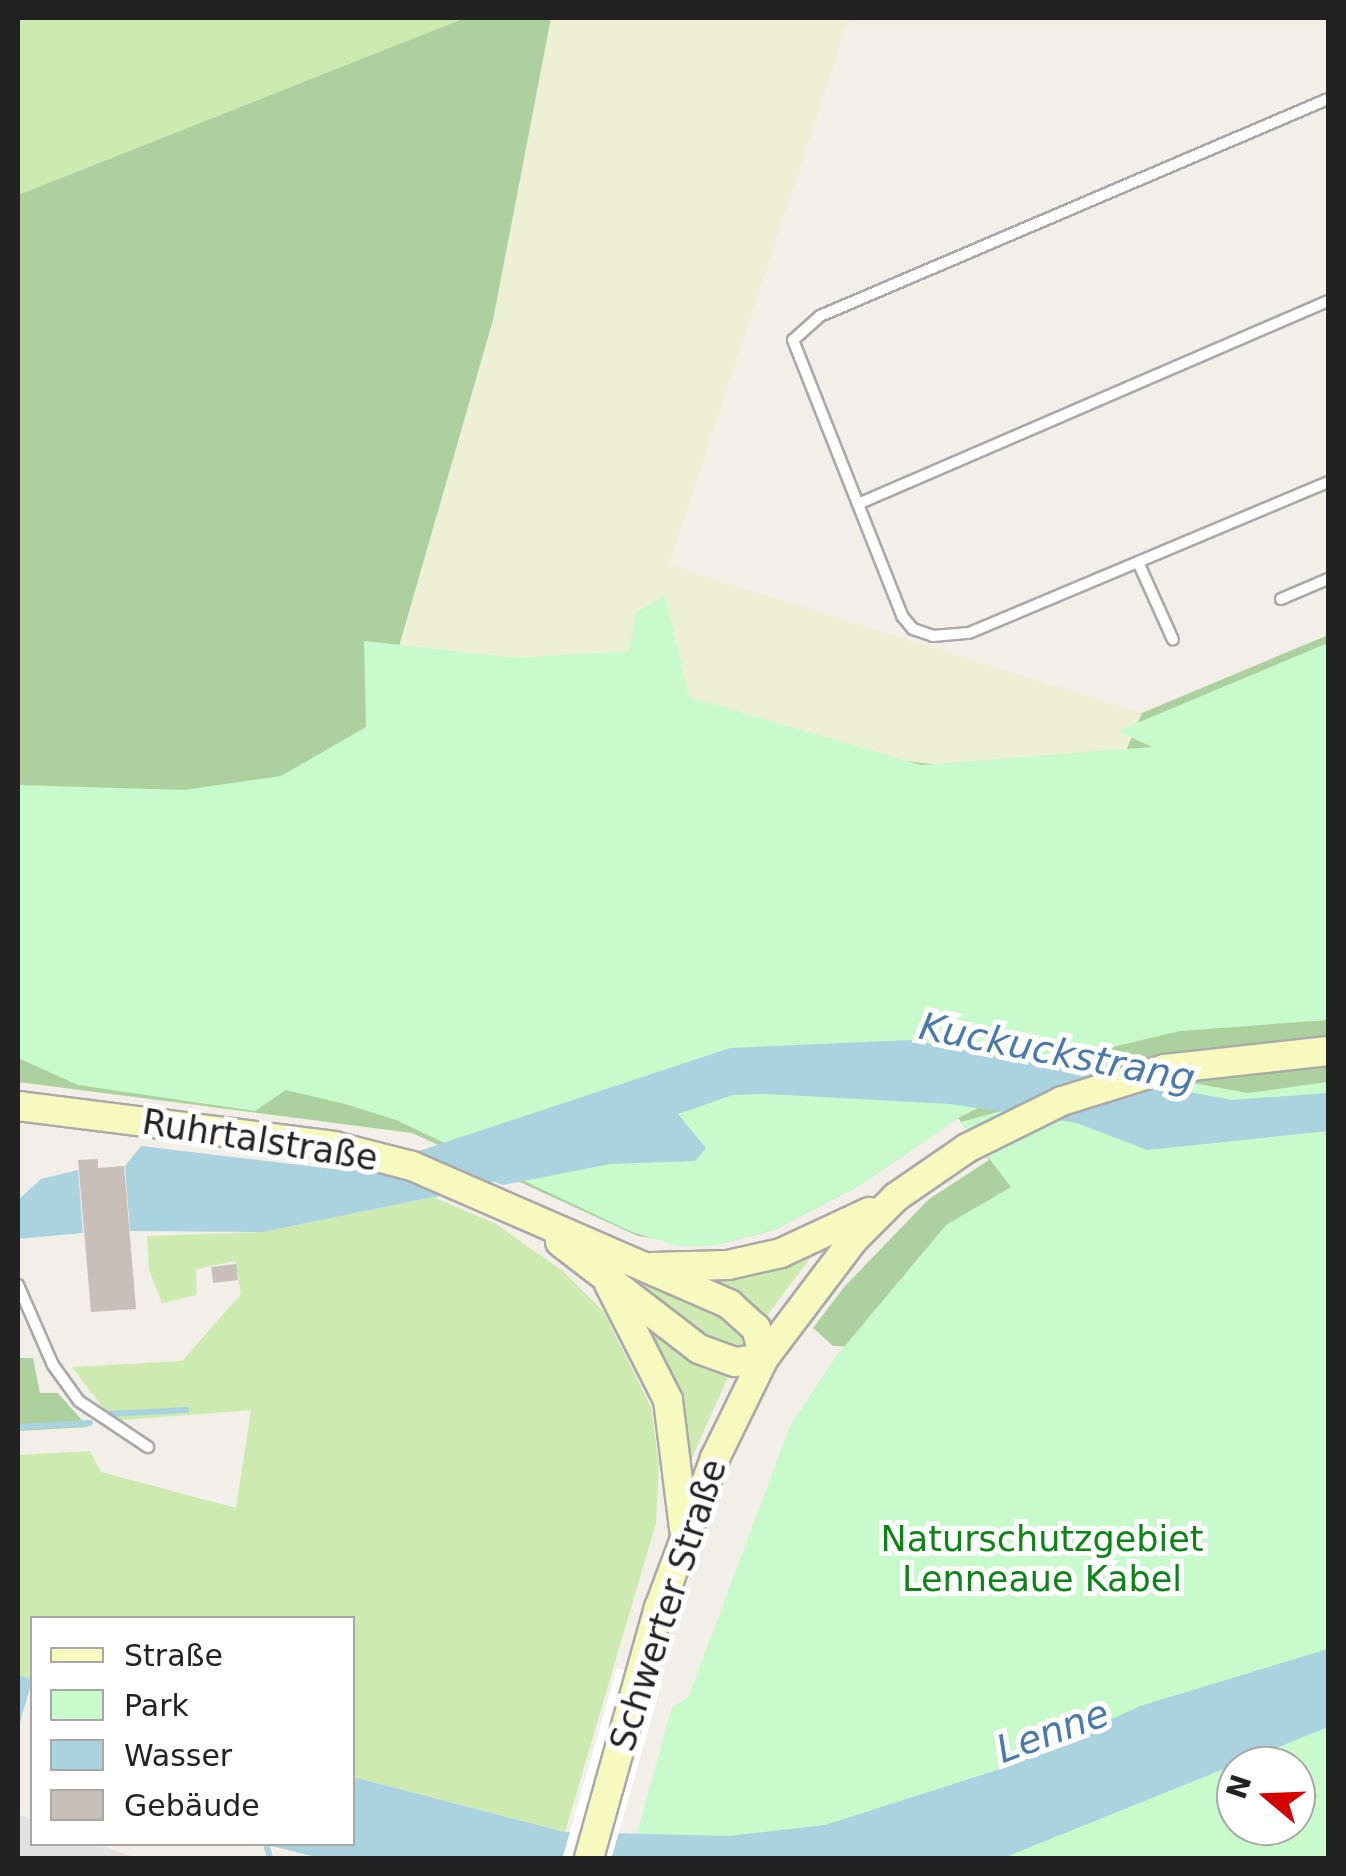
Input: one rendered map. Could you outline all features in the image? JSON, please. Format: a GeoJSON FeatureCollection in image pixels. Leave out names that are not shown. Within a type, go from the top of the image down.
{"type":"FeatureCollection","features":[{"type":"Feature","properties":{"kind":"main road"},"geometry":{"type":"LineString","coordinates":[[641,1268],[728,1265],[781,1253],[896,1197],[1006,1126],[1165,1069],[1328,1051]]}},
{"type":"Feature","properties":{"kind":"main road","name":"Ruhrtalstraße"},"geometry":{"type":"LineString","coordinates":[[18,1106],[366,1152],[512,1210],[548,1230],[739,1310],[756,1328],[764,1358],[735,1362],[712,1356],[609,1284],[548,1230]]}},
{"type":"Feature","properties":{"kind":"main road","name":"Schwerter Straße"},"geometry":{"type":"LineString","coordinates":[[589,1858],[640,1674],[685,1535],[764,1358],[836,1260],[896,1197]]}},
{"type":"Feature","properties":{"kind":"main road"},"geometry":{"type":"LineString","coordinates":[[609,1284],[668,1400],[685,1535]]}},
{"type":"Feature","properties":{"kind":"lane"},"geometry":{"type":"LineString","coordinates":[[1328,99],[799,330],[794,354],[902,616],[933,636],[969,633],[1328,482]]}},
{"type":"Feature","properties":{"kind":"lane"},"geometry":{"type":"LineString","coordinates":[[858,504],[1328,302]]}},
{"type":"Feature","properties":{"kind":"lane"},"geometry":{"type":"LineString","coordinates":[[1138,562],[1173,640]]}},
{"type":"Feature","properties":{"kind":"lane"},"geometry":{"type":"LineString","coordinates":[[1281,599],[1328,579]]}},
{"type":"Feature","properties":{"kind":"lane"},"geometry":{"type":"LineString","coordinates":[[18,1284],[53,1365],[79,1401],[148,1448]]}},
{"type":"Feature","properties":{"kind":"green space"},"geometry":{"type":"Polygon","coordinates":[[[18,18],[465,18],[18,195],[18,18]]]}},
{"type":"Feature","properties":{"kind":"green space"},"geometry":{"type":"Polygon","coordinates":[[[465,18],[551,18],[493,320],[398,650],[644,678],[724,715],[874,757],[946,766],[1125,753],[1142,713],[1328,635],[1328,1177],[885,1347],[833,1346],[813,1328],[845,1286],[929,1199],[989,1160],[958,1118],[860,1185],[774,1230],[711,1246],[638,1236],[412,1133],[18,1082],[18,195],[465,18]]]}},
{"type":"Feature","properties":{"kind":"green space"},"geometry":{"type":"Polygon","coordinates":[[[551,18],[849,18],[669,565],[1142,713],[1125,753],[946,766],[874,757],[724,715],[643,678],[398,651],[493,320],[551,18]]]}},
{"type":"Feature","properties":{"kind":"green space"},"geometry":{"type":"Polygon","coordinates":[[[665,596],[689,697],[921,765],[1152,747],[1118,731],[1328,643],[1328,1020],[1180,1031],[1092,1052],[958,1118],[860,1185],[774,1230],[711,1246],[678,1246],[632,1232],[396,1120],[345,1104],[286,1090],[255,1111],[78,1085],[18,1058],[18,785],[184,790],[281,776],[366,727],[364,641],[517,658],[629,651],[636,612],[665,596]]]}},
{"type":"Feature","properties":{"kind":"green space","name":"Naturschutzgebiet Lenneaue Kabel"},"geometry":{"type":"Polygon","coordinates":[[[1138,1073],[1248,1093],[1328,1082],[1328,1858],[630,1858],[672,1707],[688,1698],[790,1426],[834,1359],[946,1225],[1011,1187],[961,1122],[1138,1073]]]}},
{"type":"Feature","properties":{"kind":"green space"},"geometry":{"type":"Polygon","coordinates":[[[433,1197],[496,1224],[563,1271],[604,1312],[651,1407],[659,1466],[656,1523],[565,1832],[355,1778],[355,1616],[30,1616],[30,1678],[18,1675],[18,1455],[90,1451],[101,1472],[236,1508],[251,1410],[113,1421],[72,1367],[182,1361],[241,1294],[235,1261],[196,1269],[197,1295],[162,1303],[149,1270],[147,1236],[263,1232],[433,1197]]]}},
{"type":"Feature","properties":{"kind":"green space"},"geometry":{"type":"Polygon","coordinates":[[[817,1249],[763,1321],[697,1275],[817,1249]]]}},
{"type":"Feature","properties":{"kind":"green space"},"geometry":{"type":"Polygon","coordinates":[[[618,1272],[687,1294],[745,1328],[747,1343],[726,1353],[618,1272]]]}},
{"type":"Feature","properties":{"kind":"green space"},"geometry":{"type":"Polygon","coordinates":[[[645,1320],[728,1377],[691,1460],[687,1460],[645,1320]]]}},
{"type":"Feature","properties":{"kind":"green space"},"geometry":{"type":"Polygon","coordinates":[[[18,1358],[33,1358],[40,1393],[58,1393],[88,1427],[18,1431],[18,1358]]]}},
{"type":"Feature","properties":{"kind":"shaded area"},"geometry":{"type":"Polygon","coordinates":[[[18,1814],[30,1819],[30,1846],[103,1846],[137,1858],[18,1858],[18,1814]]]}},
{"type":"Feature","properties":{"kind":"water"},"geometry":{"type":"Polygon","coordinates":[[[911,1040],[1232,1100],[1328,1093],[1328,1131],[1147,1150],[1077,1123],[950,1104],[767,1094],[733,1095],[678,1114],[706,1148],[695,1161],[610,1164],[503,1185],[416,1152],[730,1048],[911,1040]]]}},
{"type":"Feature","properties":{"kind":"water"},"geometry":{"type":"Polygon","coordinates":[[[141,1146],[350,1171],[433,1197],[263,1232],[130,1231],[125,1166],[141,1146]]]}},
{"type":"Feature","properties":{"kind":"water"},"geometry":{"type":"Polygon","coordinates":[[[78,1170],[83,1233],[18,1239],[18,1200],[41,1179],[78,1170]]]}},
{"type":"Feature","properties":{"kind":"water"},"geometry":{"type":"Polygon","coordinates":[[[1328,1649],[1328,1727],[1281,1746],[1216,1746],[1216,1772],[1003,1858],[320,1858],[271,1846],[355,1846],[355,1778],[565,1832],[728,1836],[825,1825],[1013,1765],[1140,1706],[1328,1649]]]}},
{"type":"Feature","properties":{"kind":"water"},"geometry":{"type":"Polygon","coordinates":[[[18,1675],[30,1678],[30,1688],[18,1729],[18,1675]]]}},
{"type":"Feature","properties":{"kind":"pier"},"geometry":{"type":"Polygon","coordinates":[[[617,1668],[662,1681],[611,1858],[563,1857],[617,1668]]]}},
{"type":"Feature","properties":{"kind":"building"},"geometry":{"type":"Polygon","coordinates":[[[98,1159],[98,1168],[124,1166],[136,1309],[91,1312],[78,1160],[98,1159]]]}},
{"type":"Feature","properties":{"kind":"building"},"geometry":{"type":"Polygon","coordinates":[[[236,1264],[238,1280],[213,1283],[211,1267],[236,1264]]]}},
{"type":"Feature","properties":{"kind":"waterway","name":"Kuckuckstrang"},"geometry":{"type":"LineString","coordinates":[[351,1188],[433,1179],[511,1158]]}},
{"type":"Feature","properties":{"kind":"waterway"},"geometry":{"type":"LineString","coordinates":[[107,1414],[186,1410]]}},
{"type":"Feature","properties":{"kind":"waterway"},"geometry":{"type":"LineString","coordinates":[[18,1427],[90,1423]]}},
{"type":"Feature","properties":{"kind":"waterway"},"geometry":{"type":"LineString","coordinates":[[267,1846],[270,1858]]}},
{"type":"Feature","properties":{"kind":"water label","name":"Lenne"},"geometry":{"type":"Point","coordinates":[1053,1732]}}]}
